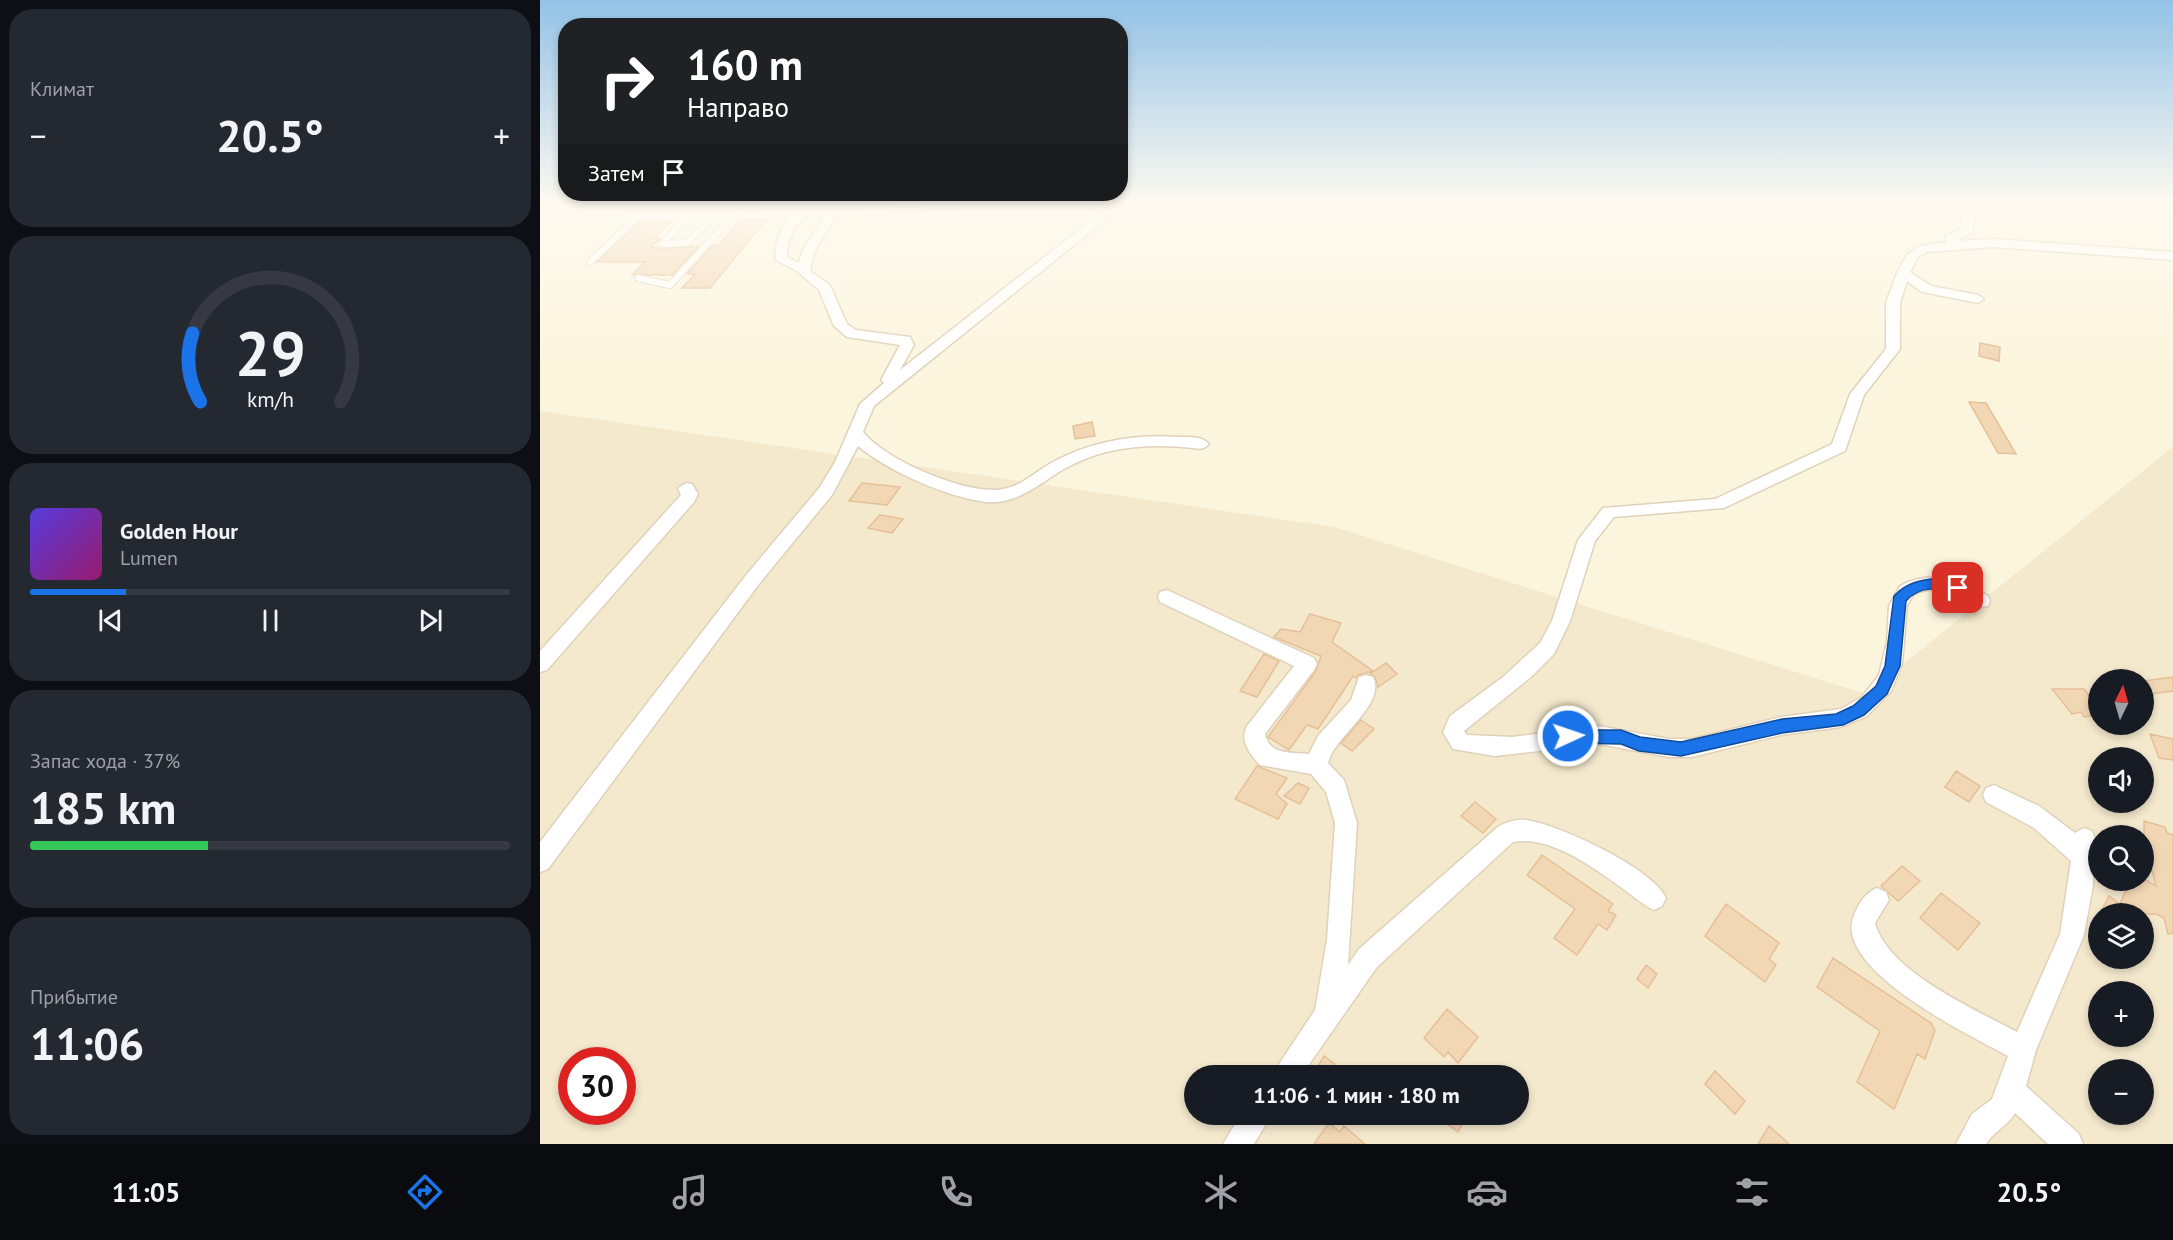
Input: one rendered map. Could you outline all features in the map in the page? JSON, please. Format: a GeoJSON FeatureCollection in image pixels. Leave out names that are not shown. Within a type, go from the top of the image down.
{"type":"FeatureCollection","features":[{"type":"Feature","properties":{"kind":"street"},"geometry":{"type":"LineString","coordinates":[[781,257],[802,269],[825,288],[842,326],[852,334],[906,340],[907,345],[903,355],[883,389]]}},
{"type":"Feature","properties":{"kind":"street"},"geometry":{"type":"LineString","coordinates":[[802,269],[807,257]]}},
{"type":"Feature","properties":{"kind":"street"},"geometry":{"type":"LineString","coordinates":[[540,861],[753,579],[820,498],[843,462],[867,404],[1051,257]]}},
{"type":"Feature","properties":{"kind":"street"},"geometry":{"type":"LineString","coordinates":[[1912,257],[1903,273],[1893,303],[1893,349],[1857,394],[1839,447],[1718,504],[1609,512],[1598,522],[1577,560],[1560,625],[1553,640],[1512,682],[1457,722],[1454,732],[1460,743],[1480,749],[1502,749],[1568,736],[1600,735],[1621,737],[1639,744],[1681,749],[1782,726],[1837,720],[1859,711],[1882,690],[1892,666],[1899,599],[1907,591],[1921,585],[1939,583],[1958,588],[1981,602]]}},
{"type":"Feature","properties":{"kind":"street"},"geometry":{"type":"LineString","coordinates":[[1903,273],[1927,289],[1978,299]]}},
{"type":"Feature","properties":{"kind":"street"},"geometry":{"type":"LineString","coordinates":[[856,433],[860,442],[882,457],[987,496],[1009,494],[1060,465],[1120,444],[1158,439],[1201,444]]}},
{"type":"Feature","properties":{"kind":"street"},"geometry":{"type":"LineString","coordinates":[[540,664],[688,498],[690,494],[686,488]]}},
{"type":"Feature","properties":{"kind":"street"},"geometry":{"type":"LineString","coordinates":[[1167,597],[1307,664],[1254,732],[1257,747],[1268,758],[1317,765],[1336,787],[1346,823],[1339,940],[1328,1011]]}},
{"type":"Feature","properties":{"kind":"street"},"geometry":{"type":"LineString","coordinates":[[1317,765],[1318,755],[1327,739],[1365,697],[1366,682]]}},
{"type":"Feature","properties":{"kind":"street"},"geometry":{"type":"LineString","coordinates":[[1970,1144],[1982,1124],[2001,1109],[2011,1091],[2023,1050],[2072,935],[2084,848],[2068,841],[2038,815],[1994,795]]}},
{"type":"Feature","properties":{"kind":"street"},"geometry":{"type":"LineString","coordinates":[[1291,1065],[1368,958],[1459,878],[1488,847],[1507,833],[1524,830],[1560,842],[1605,863],[1654,898]]}},
{"type":"Feature","properties":{"kind":"street"},"geometry":{"type":"LineString","coordinates":[[1877,900],[1863,921],[1865,940],[1876,956],[1900,978],[2023,1050]]}},
{"type":"Feature","properties":{"kind":"street"},"geometry":{"type":"LineString","coordinates":[[1339,940],[1351,957],[1368,958]]}},
{"type":"Feature","properties":{"kind":"street"},"geometry":{"type":"LineString","coordinates":[[2011,1091],[2069,1144]]}},
{"type":"Feature","properties":{"kind":"street"},"geometry":{"type":"LineString","coordinates":[[1238,1144],[1251,1125]]}},
{"type":"Feature","properties":{"kind":"lane"},"geometry":{"type":"LineString","coordinates":[[590,262],[595,257]]}},
{"type":"Feature","properties":{"kind":"lane"},"geometry":{"type":"LineString","coordinates":[[638,278],[670,285],[695,257]]}},
{"type":"Feature","properties":{"kind":"shaded area"},"geometry":{"type":"Polygon","coordinates":[[[540,411],[1334,527],[1866,694],[2173,447],[2173,1144],[540,1144],[540,411]]]}},
{"type":"Feature","properties":{"kind":"building"},"geometry":{"type":"Polygon","coordinates":[[[602,257],[688,257],[672,275],[632,275],[645,262],[597,262],[602,257]]]}},
{"type":"Feature","properties":{"kind":"building"},"geometry":{"type":"Polygon","coordinates":[[[702,257],[735,257],[710,288],[682,288],[695,274],[687,274],[702,257]]]}},
{"type":"Feature","properties":{"kind":"building"},"geometry":{"type":"Polygon","coordinates":[[[1980,343],[2000,347],[1999,361],[1979,356],[1980,343]]]}},
{"type":"Feature","properties":{"kind":"building"},"geometry":{"type":"Polygon","coordinates":[[[1969,402],[1986,403],[2016,454],[1998,453],[1969,402]]]}},
{"type":"Feature","properties":{"kind":"building"},"geometry":{"type":"Polygon","coordinates":[[[1092,422],[1095,436],[1075,439],[1073,426],[1092,422]]]}},
{"type":"Feature","properties":{"kind":"building"},"geometry":{"type":"Polygon","coordinates":[[[862,483],[900,487],[887,505],[849,501],[862,483]]]}},
{"type":"Feature","properties":{"kind":"building"},"geometry":{"type":"Polygon","coordinates":[[[880,515],[903,519],[892,533],[868,528],[880,515]]]}},
{"type":"Feature","properties":{"kind":"building"},"geometry":{"type":"Polygon","coordinates":[[[1310,614],[1341,623],[1332,642],[1373,671],[1358,675],[1356,678],[1353,676],[1318,729],[1307,725],[1289,750],[1268,737],[1316,671],[1321,656],[1274,637],[1281,629],[1300,632],[1310,614]]]}},
{"type":"Feature","properties":{"kind":"building"},"geometry":{"type":"Polygon","coordinates":[[[1264,654],[1279,661],[1257,697],[1240,691],[1264,654]]]}},
{"type":"Feature","properties":{"kind":"building"},"geometry":{"type":"Polygon","coordinates":[[[1386,663],[1397,674],[1378,687],[1375,677],[1370,674],[1386,663]]]}},
{"type":"Feature","properties":{"kind":"building"},"geometry":{"type":"Polygon","coordinates":[[[2173,677],[2173,691],[2154,694],[2154,680],[2173,677]]]}},
{"type":"Feature","properties":{"kind":"building"},"geometry":{"type":"Polygon","coordinates":[[[2052,689],[2084,689],[2088,694],[2088,716],[2084,717],[2081,712],[2072,714],[2052,689]]]}},
{"type":"Feature","properties":{"kind":"building"},"geometry":{"type":"Polygon","coordinates":[[[1361,720],[1374,729],[1352,751],[1341,743],[1361,720]]]}},
{"type":"Feature","properties":{"kind":"building"},"geometry":{"type":"Polygon","coordinates":[[[2150,735],[2173,739],[2173,760],[2159,758],[2150,735]]]}},
{"type":"Feature","properties":{"kind":"building"},"geometry":{"type":"Polygon","coordinates":[[[1257,766],[1287,778],[1276,794],[1287,804],[1278,819],[1235,799],[1257,766]]]}},
{"type":"Feature","properties":{"kind":"building"},"geometry":{"type":"Polygon","coordinates":[[[1956,771],[1980,786],[1969,802],[1945,787],[1956,771]]]}},
{"type":"Feature","properties":{"kind":"building"},"geometry":{"type":"Polygon","coordinates":[[[1298,783],[1309,788],[1300,804],[1284,796],[1298,783]]]}},
{"type":"Feature","properties":{"kind":"building"},"geometry":{"type":"Polygon","coordinates":[[[1475,802],[1496,819],[1483,833],[1461,816],[1475,802]]]}},
{"type":"Feature","properties":{"kind":"building"},"geometry":{"type":"Polygon","coordinates":[[[2144,821],[2165,827],[2167,833],[2173,835],[2173,933],[2168,934],[2164,918],[2154,914],[2154,903],[2120,903],[2125,891],[2154,891],[2154,885],[2156,886],[2154,825],[2144,825],[2144,821]]]}},
{"type":"Feature","properties":{"kind":"building"},"geometry":{"type":"Polygon","coordinates":[[[1542,855],[1613,904],[1608,911],[1616,915],[1607,930],[1598,924],[1577,955],[1554,938],[1575,909],[1527,875],[1542,855]]]}},
{"type":"Feature","properties":{"kind":"building"},"geometry":{"type":"Polygon","coordinates":[[[1902,866],[1920,881],[1898,901],[1881,886],[1902,866]]]}},
{"type":"Feature","properties":{"kind":"building"},"geometry":{"type":"Polygon","coordinates":[[[1941,893],[1980,923],[1958,950],[1920,918],[1941,893]]]}},
{"type":"Feature","properties":{"kind":"building"},"geometry":{"type":"Polygon","coordinates":[[[2109,896],[2119,903],[2106,903],[2109,896]]]}},
{"type":"Feature","properties":{"kind":"building"},"geometry":{"type":"Polygon","coordinates":[[[1726,904],[1779,943],[1769,959],[1776,965],[1765,982],[1705,936],[1726,904]]]}},
{"type":"Feature","properties":{"kind":"building"},"geometry":{"type":"Polygon","coordinates":[[[1833,958],[1931,1023],[1935,1030],[1925,1059],[1917,1054],[1894,1109],[1857,1082],[1880,1031],[1817,987],[1833,958]]]}},
{"type":"Feature","properties":{"kind":"building"},"geometry":{"type":"Polygon","coordinates":[[[1646,965],[1657,974],[1648,988],[1637,979],[1646,965]]]}},
{"type":"Feature","properties":{"kind":"building"},"geometry":{"type":"Polygon","coordinates":[[[1447,1009],[1478,1037],[1458,1063],[1448,1052],[1444,1057],[1424,1038],[1447,1009]]]}},
{"type":"Feature","properties":{"kind":"building"},"geometry":{"type":"Polygon","coordinates":[[[1324,1056],[1335,1064],[1334,1065],[1318,1065],[1324,1056]]]}},
{"type":"Feature","properties":{"kind":"building"},"geometry":{"type":"Polygon","coordinates":[[[1715,1071],[1745,1101],[1735,1114],[1705,1084],[1715,1071]]]}},
{"type":"Feature","properties":{"kind":"building"},"geometry":{"type":"Polygon","coordinates":[[[1328,1125],[1331,1125],[1340,1132],[1344,1126],[1365,1144],[1314,1144],[1328,1125]]]}},
{"type":"Feature","properties":{"kind":"building"},"geometry":{"type":"Polygon","coordinates":[[[1448,1125],[1462,1125],[1458,1132],[1448,1125]]]}},
{"type":"Feature","properties":{"kind":"building"},"geometry":{"type":"Polygon","coordinates":[[[1769,1126],[1789,1144],[1758,1144],[1769,1126]]]}},
{"type":"Feature","properties":{"kind":"route"},"geometry":{"type":"LineString","coordinates":[[1568,736],[1621,737],[1639,744],[1681,749],[1747,736],[1782,726],[1837,720],[1859,711],[1874,700],[1882,690],[1892,666],[1897,637],[1899,599],[1907,591],[1921,585],[1939,583],[1958,588]]}}]}
